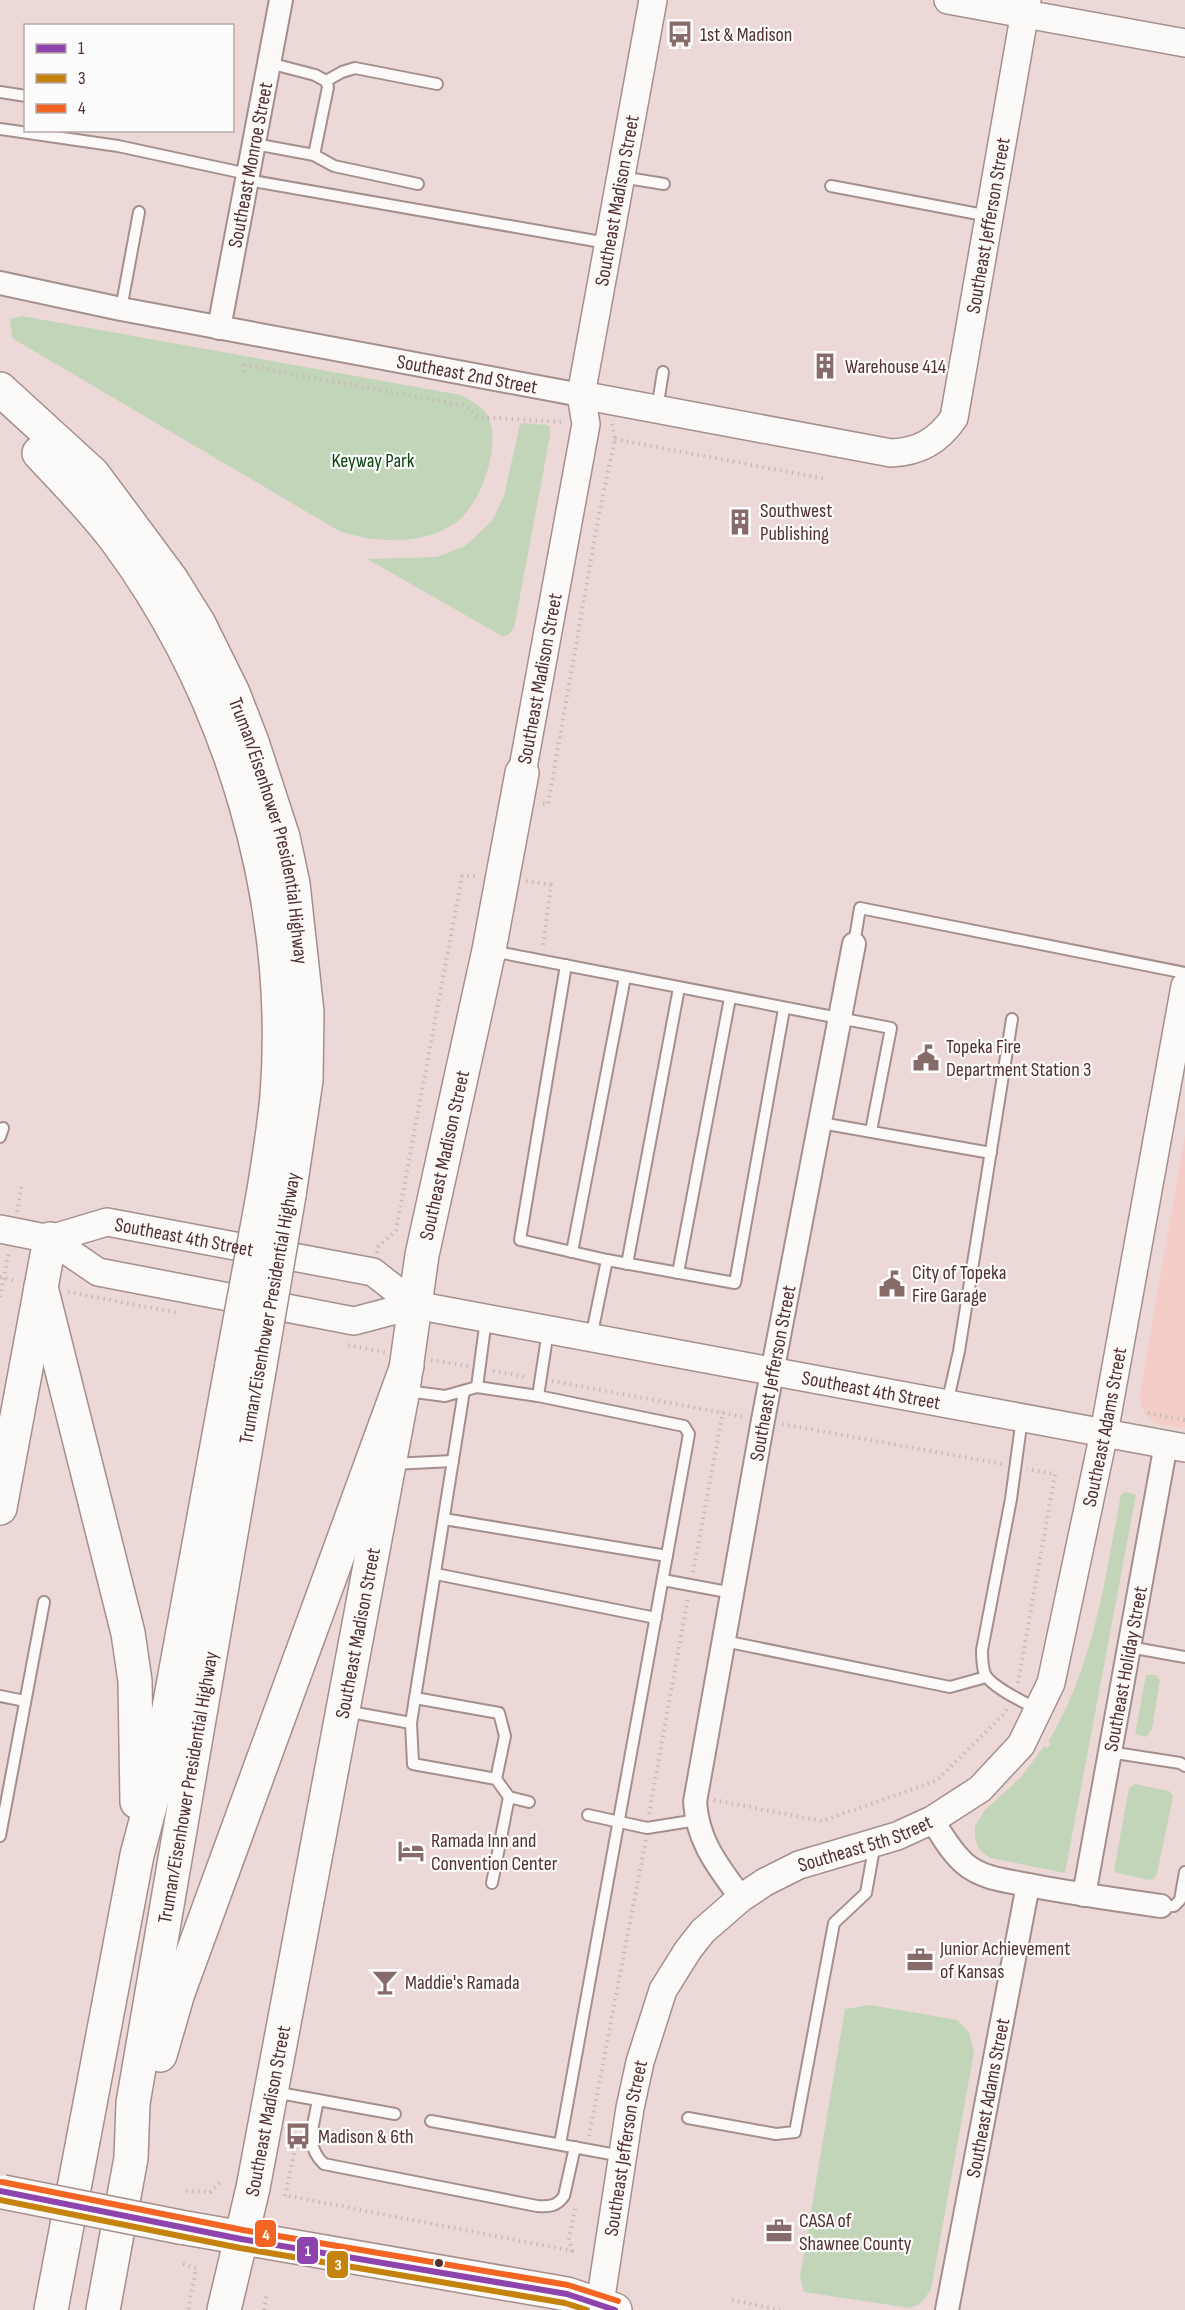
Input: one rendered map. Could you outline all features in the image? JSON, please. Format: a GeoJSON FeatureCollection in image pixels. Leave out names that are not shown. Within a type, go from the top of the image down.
{"type":"FeatureCollection","features":[{"type":"Feature","properties":{"kind":"main road","name":"Truman/Eisenhower Presidential Highway"},"geometry":{"type":"LineString","coordinates":[[4,403],[133,564],[185,649],[221,732],[278,880]]}},
{"type":"Feature","properties":{"kind":"main road","name":"Truman/Eisenhower Presidential Highway"},"geometry":{"type":"LineString","coordinates":[[4,403],[93,474],[171,579],[199,624],[232,693],[252,742],[283,837],[274,955],[278,1031],[277,1193],[246,1364],[133,2103],[131,2158],[103,2310]]}},
{"type":"Feature","properties":{"kind":"main road","name":"Southeast Madison Street"},"geometry":{"type":"LineString","coordinates":[[224,2310],[253,2188],[405,1378],[422,1255],[489,950],[528,787]]}},
{"type":"Feature","properties":{"kind":"main road"},"geometry":{"type":"LineString","coordinates":[[1,1494],[6,1442],[50,1239]]}},
{"type":"Feature","properties":{"kind":"main road"},"geometry":{"type":"LineString","coordinates":[[40,1287],[128,1633],[135,1681],[137,1855]]}},
{"type":"Feature","properties":{"kind":"main road","name":"Truman/Eisenhower Presidential Highway"},"geometry":{"type":"LineString","coordinates":[[51,2310],[137,1855],[153,1795],[246,1364]]}},
{"type":"Feature","properties":{"kind":"main road"},"geometry":{"type":"LineString","coordinates":[[131,2158],[178,1993],[405,1378]]}},
{"type":"Feature","properties":{"kind":"main road"},"geometry":{"type":"LineString","coordinates":[[1,2192],[241,2239],[567,2294],[605,2308]]}},
{"type":"Feature","properties":{"kind":"main road"},"geometry":{"type":"LineString","coordinates":[[31,2310],[63,2244]]}},
{"type":"Feature","properties":{"kind":"street","name":"Southeast Monroe Street"},"geometry":{"type":"LineString","coordinates":[[219,328],[281,0]]}},
{"type":"Feature","properties":{"kind":"street","name":"Southeast Madison Street"},"geometry":{"type":"LineString","coordinates":[[528,787],[586,423],[581,395],[653,0]]}},
{"type":"Feature","properties":{"kind":"street"},"geometry":{"type":"LineString","coordinates":[[948,0],[1025,7],[1185,43]]}},
{"type":"Feature","properties":{"kind":"street","name":"Southeast Jefferson Street"},"geometry":{"type":"LineString","coordinates":[[932,441],[947,428],[954,418],[1025,7]]}},
{"type":"Feature","properties":{"kind":"street","name":"Southeast 2nd Street"},"geometry":{"type":"LineString","coordinates":[[0,283],[219,328],[891,453],[906,452],[932,441]]}},
{"type":"Feature","properties":{"kind":"street","name":"Southeast Jefferson Street"},"geometry":{"type":"LineString","coordinates":[[696,1812],[772,1372],[854,944]]}},
{"type":"Feature","properties":{"kind":"street","name":"Southeast Adams Street"},"geometry":{"type":"LineString","coordinates":[[932,1820],[980,1789],[1003,1766],[1021,1745],[1051,1683],[1104,1433],[1185,986]]}},
{"type":"Feature","properties":{"kind":"street","name":"Southeast 4th Street"},"geometry":{"type":"LineString","coordinates":[[50,1239],[107,1222],[373,1272],[416,1305],[1176,1446]]}},
{"type":"Feature","properties":{"kind":"street","name":"Southeast 4th Street"},"geometry":{"type":"LineString","coordinates":[[0,1229],[50,1239],[98,1272],[351,1333],[416,1305]]}},
{"type":"Feature","properties":{"kind":"street","name":"Southeast Holiday Street"},"geometry":{"type":"LineString","coordinates":[[1084,1895],[1129,1647],[1176,1446]]}},
{"type":"Feature","properties":{"kind":"street"},"geometry":{"type":"LineString","coordinates":[[696,1812],[704,1844],[741,1898]]}},
{"type":"Feature","properties":{"kind":"street","name":"Southeast 5th Street"},"geometry":{"type":"LineString","coordinates":[[663,1990],[703,1931],[741,1898],[765,1882],[799,1865],[897,1836],[932,1820],[952,1851],[966,1865],[981,1874],[1084,1895],[1161,1906]]}},
{"type":"Feature","properties":{"kind":"street","name":"Southeast Adams Street"},"geometry":{"type":"LineString","coordinates":[[946,2310],[1028,1884]]}},
{"type":"Feature","properties":{"kind":"street","name":"Southeast Jefferson Street"},"geometry":{"type":"LineString","coordinates":[[605,2308],[623,2156],[640,2062],[663,1990]]}},
{"type":"Feature","properties":{"kind":"lane"},"geometry":{"type":"LineString","coordinates":[[269,63],[315,75],[326,81],[328,87],[314,155]]}},
{"type":"Feature","properties":{"kind":"lane"},"geometry":{"type":"LineString","coordinates":[[326,81],[342,72],[356,68],[437,84]]}},
{"type":"Feature","properties":{"kind":"lane"},"geometry":{"type":"LineString","coordinates":[[0,92],[24,96]]}},
{"type":"Feature","properties":{"kind":"lane"},"geometry":{"type":"LineString","coordinates":[[0,129],[118,146],[247,177],[609,244]]}},
{"type":"Feature","properties":{"kind":"lane"},"geometry":{"type":"LineString","coordinates":[[254,144],[314,155],[334,166],[418,184]]}},
{"type":"Feature","properties":{"kind":"lane"},"geometry":{"type":"LineString","coordinates":[[621,177],[664,184]]}},
{"type":"Feature","properties":{"kind":"lane"},"geometry":{"type":"LineString","coordinates":[[831,186],[989,216]]}},
{"type":"Feature","properties":{"kind":"lane"},"geometry":{"type":"LineString","coordinates":[[121,309],[139,212]]}},
{"type":"Feature","properties":{"kind":"lane"},"geometry":{"type":"LineString","coordinates":[[657,409],[663,372]]}},
{"type":"Feature","properties":{"kind":"lane"},"geometry":{"type":"LineString","coordinates":[[854,944],[860,908],[1185,973]]}},
{"type":"Feature","properties":{"kind":"lane"},"geometry":{"type":"LineString","coordinates":[[489,950],[840,1020],[891,1028],[871,1131]]}},
{"type":"Feature","properties":{"kind":"lane"},"geometry":{"type":"LineString","coordinates":[[566,965],[520,1240],[607,1260],[735,1282],[784,1009]]}},
{"type":"Feature","properties":{"kind":"lane"},"geometry":{"type":"LineString","coordinates":[[572,1252],[625,977]]}},
{"type":"Feature","properties":{"kind":"lane"},"geometry":{"type":"LineString","coordinates":[[627,1264],[679,988]]}},
{"type":"Feature","properties":{"kind":"lane"},"geometry":{"type":"LineString","coordinates":[[678,1273],[730,998]]}},
{"type":"Feature","properties":{"kind":"lane"},"geometry":{"type":"LineString","coordinates":[[946,1404],[959,1351],[1012,1019]]}},
{"type":"Feature","properties":{"kind":"lane"},"geometry":{"type":"LineString","coordinates":[[821,1122],[991,1153]]}},
{"type":"Feature","properties":{"kind":"lane"},"geometry":{"type":"LineString","coordinates":[[591,1338],[607,1260]]}},
{"type":"Feature","properties":{"kind":"lane"},"geometry":{"type":"LineString","coordinates":[[477,1387],[486,1318]]}},
{"type":"Feature","properties":{"kind":"lane"},"geometry":{"type":"LineString","coordinates":[[538,1396],[548,1330]]}},
{"type":"Feature","properties":{"kind":"lane"},"geometry":{"type":"LineString","coordinates":[[405,1378],[445,1396],[477,1387],[538,1396],[684,1426],[689,1434],[560,2144]]}},
{"type":"Feature","properties":{"kind":"lane"},"geometry":{"type":"LineString","coordinates":[[464,1391],[411,1723],[413,1764],[496,1779],[509,1797],[529,1802]]}},
{"type":"Feature","properties":{"kind":"lane"},"geometry":{"type":"LineString","coordinates":[[1022,1418],[1011,1499],[982,1650],[986,1677],[1038,1710]]}},
{"type":"Feature","properties":{"kind":"lane"},"geometry":{"type":"LineString","coordinates":[[388,1464],[453,1461]]}},
{"type":"Feature","properties":{"kind":"lane"},"geometry":{"type":"LineString","coordinates":[[444,1519],[667,1556]]}},
{"type":"Feature","properties":{"kind":"lane"},"geometry":{"type":"LineString","coordinates":[[436,1574],[656,1618]]}},
{"type":"Feature","properties":{"kind":"lane"},"geometry":{"type":"LineString","coordinates":[[663,1580],[733,1593]]}},
{"type":"Feature","properties":{"kind":"lane"},"geometry":{"type":"LineString","coordinates":[[0,1836],[44,1602]]}},
{"type":"Feature","properties":{"kind":"lane"},"geometry":{"type":"LineString","coordinates":[[724,1641],[950,1687],[986,1677]]}},
{"type":"Feature","properties":{"kind":"lane"},"geometry":{"type":"LineString","coordinates":[[1129,1647],[1184,1654]]}},
{"type":"Feature","properties":{"kind":"lane"},"geometry":{"type":"LineString","coordinates":[[0,1696],[26,1701]]}},
{"type":"Feature","properties":{"kind":"lane"},"geometry":{"type":"LineString","coordinates":[[415,1698],[499,1713],[505,1736],[496,1779]]}},
{"type":"Feature","properties":{"kind":"lane"},"geometry":{"type":"LineString","coordinates":[[342,1710],[411,1723]]}},
{"type":"Feature","properties":{"kind":"lane"},"geometry":{"type":"LineString","coordinates":[[1109,1752],[1180,1763],[1185,1766]]}},
{"type":"Feature","properties":{"kind":"lane"},"geometry":{"type":"LineString","coordinates":[[492,1883],[509,1797]]}},
{"type":"Feature","properties":{"kind":"lane"},"geometry":{"type":"LineString","coordinates":[[588,1815],[647,1828],[696,1812]]}},
{"type":"Feature","properties":{"kind":"lane"},"geometry":{"type":"LineString","coordinates":[[688,2118],[776,2134],[795,2132],[834,1923],[866,1893],[875,1843]]}},
{"type":"Feature","properties":{"kind":"lane"},"geometry":{"type":"LineString","coordinates":[[1161,1906],[1174,1906],[1180,1900],[1185,1872]]}},
{"type":"Feature","properties":{"kind":"lane"},"geometry":{"type":"LineString","coordinates":[[270,2092],[395,2114]]}},
{"type":"Feature","properties":{"kind":"lane"},"geometry":{"type":"LineString","coordinates":[[318,2100],[311,2144],[315,2156],[324,2164],[537,2206],[550,2207],[560,2203],[564,2196],[575,2147]]}},
{"type":"Feature","properties":{"kind":"lane"},"geometry":{"type":"LineString","coordinates":[[431,2121],[623,2156]]}},
{"type":"Feature","properties":{"kind":"path"},"geometry":{"type":"LineString","coordinates":[[243,372],[244,365],[466,406],[478,417],[612,424],[615,439],[597,525],[548,804],[528,787]]}},
{"type":"Feature","properties":{"kind":"path"},"geometry":{"type":"LineString","coordinates":[[615,439],[825,479]]}},
{"type":"Feature","properties":{"kind":"path"},"geometry":{"type":"LineString","coordinates":[[373,1272],[378,1247],[396,1230],[462,876]]}},
{"type":"Feature","properties":{"kind":"path"},"geometry":{"type":"LineString","coordinates":[[1148,1413],[1185,1420]]}},
{"type":"Feature","properties":{"kind":"path"},"geometry":{"type":"LineString","coordinates":[[297,2138],[287,2196],[572,2251]]}},
{"type":"Feature","properties":{"kind":"path"},"geometry":{"type":"LineString","coordinates":[[186,2190],[210,2192],[222,2181]]}},
{"type":"Feature","properties":{"kind":"path"},"geometry":{"type":"LineString","coordinates":[[183,2264],[196,2268],[188,2310]]}},
{"type":"Feature","properties":{"kind":"path"},"geometry":{"type":"LineString","coordinates":[[264,2310],[267,2292]]}},
{"type":"Feature","properties":{"kind":"path"},"geometry":{"type":"LineString","coordinates":[[732,2300],[780,2310]]}},
{"type":"Feature","properties":{"kind":"shaded area"},"geometry":{"type":"Polygon","coordinates":[[[1185,1134],[1185,1429],[1155,1423],[1146,1416],[1141,1406],[1140,1393],[1185,1134]]]}},
{"type":"Feature","properties":{"kind":"green space","name":"Keyway Park"},"geometry":{"type":"Polygon","coordinates":[[[22,316],[461,395],[485,411],[491,426],[491,457],[487,473],[481,489],[464,515],[455,523],[428,536],[383,540],[339,531],[12,338],[10,319],[22,316]]]}},
{"type":"Feature","properties":{"kind":"green space"},"geometry":{"type":"Polygon","coordinates":[[[520,424],[547,425],[550,427],[550,436],[514,628],[508,635],[502,636],[367,559],[437,557],[465,546],[492,521],[504,496],[520,424]]]}},
{"type":"Feature","properties":{"kind":"green space"},"geometry":{"type":"Polygon","coordinates":[[[1127,1492],[1136,1495],[1065,1873],[991,1858],[982,1853],[977,1845],[975,1826],[985,1810],[1022,1776],[1044,1746],[1047,1748],[1051,1744],[1048,1742],[1064,1713],[1087,1653],[1103,1590],[1121,1494],[1127,1492]]]}},
{"type":"Feature","properties":{"kind":"green space"},"geometry":{"type":"Polygon","coordinates":[[[1146,1675],[1156,1675],[1160,1680],[1152,1729],[1146,1737],[1135,1734],[1146,1675]]]}},
{"type":"Feature","properties":{"kind":"green space"},"geometry":{"type":"Polygon","coordinates":[[[1135,1784],[1169,1791],[1173,1796],[1157,1874],[1154,1879],[1149,1880],[1117,1873],[1114,1870],[1129,1788],[1135,1784]]]}},
{"type":"Feature","properties":{"kind":"green space"},"geometry":{"type":"Polygon","coordinates":[[[870,2005],[957,2020],[969,2032],[974,2052],[931,2290],[920,2304],[910,2308],[804,2292],[800,2277],[845,2009],[870,2005]]]}},
{"type":"Feature","properties":{"kind":"transit line","name":"4"},"geometry":{"type":"LineString","coordinates":[[2,2182],[243,2230],[568,2285],[618,2301]]}},
{"type":"Feature","properties":{"kind":"transit line","name":"1"},"geometry":{"type":"LineString","coordinates":[[0,2191],[241,2239],[567,2294],[615,2310]]}},
{"type":"Feature","properties":{"kind":"transit line","name":"3"},"geometry":{"type":"LineString","coordinates":[[0,2200],[240,2248],[565,2303],[587,2310]]}},
{"type":"Feature","properties":{"kind":"place","name":"1st & Madison"},"geometry":{"type":"Point","coordinates":[680,34]}},
{"type":"Feature","properties":{"kind":"place","name":"Warehouse 414"},"geometry":{"type":"Point","coordinates":[825,366]}},
{"type":"Feature","properties":{"kind":"place","name":"Southwest Publishing"},"geometry":{"type":"Point","coordinates":[740,522]}},
{"type":"Feature","properties":{"kind":"place","name":"Topeka Fire Department Station 3"},"geometry":{"type":"Point","coordinates":[926,1058]}},
{"type":"Feature","properties":{"kind":"place","name":"City of Topeka Fire Garage"},"geometry":{"type":"Point","coordinates":[892,1284]}},
{"type":"Feature","properties":{"kind":"place","name":"Ramada Inn and Convention Center"},"geometry":{"type":"Point","coordinates":[411,1851]}},
{"type":"Feature","properties":{"kind":"place","name":"Junior Achievement of Kansas"},"geometry":{"type":"Point","coordinates":[920,1960]}},
{"type":"Feature","properties":{"kind":"place","name":"Maddie's Ramada"},"geometry":{"type":"Point","coordinates":[385,1982]}},
{"type":"Feature","properties":{"kind":"place","name":"Madison & 6th"},"geometry":{"type":"Point","coordinates":[298,2136]}},
{"type":"Feature","properties":{"kind":"place","name":"CASA of Shawnee County"},"geometry":{"type":"Point","coordinates":[779,2231]}}]}
